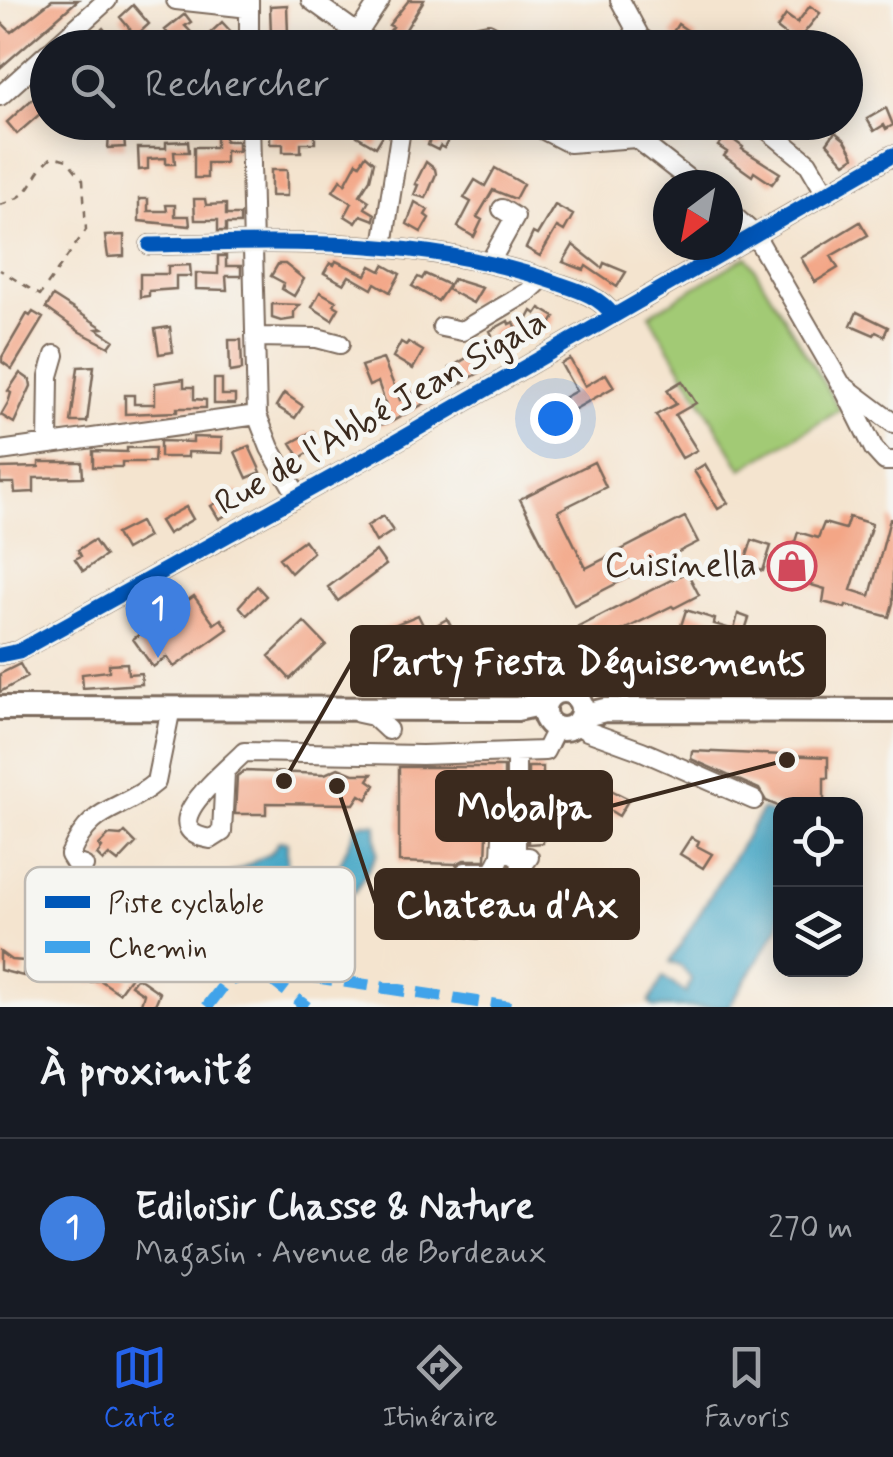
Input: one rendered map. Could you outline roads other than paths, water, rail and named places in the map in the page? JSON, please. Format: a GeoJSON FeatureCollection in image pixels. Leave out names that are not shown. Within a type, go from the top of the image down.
{"type":"FeatureCollection","features":[{"type":"Feature","properties":{"kind":"main road"},"geometry":{"type":"LineString","coordinates":[[0,708],[517,709],[564,715],[606,710],[893,711]]}},
{"type":"Feature","properties":{"kind":"street"},"geometry":{"type":"LineString","coordinates":[[74,30],[107,0]]}},
{"type":"Feature","properties":{"kind":"street"},"geometry":{"type":"LineString","coordinates":[[176,0],[249,4],[250,30]]}},
{"type":"Feature","properties":{"kind":"street"},"geometry":{"type":"LineString","coordinates":[[311,0],[352,30]]}},
{"type":"Feature","properties":{"kind":"street"},"geometry":{"type":"LineString","coordinates":[[361,30],[380,0]]}},
{"type":"Feature","properties":{"kind":"street"},"geometry":{"type":"LineString","coordinates":[[620,0],[636,30]]}},
{"type":"Feature","properties":{"kind":"street"},"geometry":{"type":"LineString","coordinates":[[0,96],[30,70]]}},
{"type":"Feature","properties":{"kind":"street"},"geometry":{"type":"LineString","coordinates":[[250,140],[257,416],[297,495]]}},
{"type":"Feature","properties":{"kind":"street"},"geometry":{"type":"LineString","coordinates":[[383,246],[399,140]]}},
{"type":"Feature","properties":{"kind":"street"},"geometry":{"type":"LineString","coordinates":[[563,140],[609,140]]}},
{"type":"Feature","properties":{"kind":"street"},"geometry":{"type":"LineString","coordinates":[[639,140],[677,170]]}},
{"type":"Feature","properties":{"kind":"street"},"geometry":{"type":"LineString","coordinates":[[780,140],[808,163],[825,192]]}},
{"type":"Feature","properties":{"kind":"street","name":"Rue de l'Abbé Jean Sigala"},"geometry":{"type":"LineString","coordinates":[[0,655],[20,650],[381,450],[893,155]]}},
{"type":"Feature","properties":{"kind":"street"},"geometry":{"type":"LineString","coordinates":[[490,262],[515,216],[502,209]]}},
{"type":"Feature","properties":{"kind":"street"},"geometry":{"type":"LineString","coordinates":[[743,224],[755,235],[874,449],[885,462],[893,461]]}},
{"type":"Feature","properties":{"kind":"street"},"geometry":{"type":"LineString","coordinates":[[150,245],[252,242],[383,246],[444,253],[543,278],[602,301],[613,315]]}},
{"type":"Feature","properties":{"kind":"street"},"geometry":{"type":"LineString","coordinates":[[442,326],[462,331],[528,292],[543,278]]}},
{"type":"Feature","properties":{"kind":"street"},"geometry":{"type":"LineString","coordinates":[[255,337],[317,338],[340,344]]}},
{"type":"Feature","properties":{"kind":"street"},"geometry":{"type":"LineString","coordinates":[[48,444],[48,376],[55,355]]}},
{"type":"Feature","properties":{"kind":"street"},"geometry":{"type":"LineString","coordinates":[[841,384],[893,423]]}},
{"type":"Feature","properties":{"kind":"street"},"geometry":{"type":"LineString","coordinates":[[0,451],[257,416]]}},
{"type":"Feature","properties":{"kind":"street"},"geometry":{"type":"LineString","coordinates":[[84,866],[75,863],[70,855],[84,827],[156,782],[171,708]]}},
{"type":"Feature","properties":{"kind":"street"},"geometry":{"type":"LineString","coordinates":[[334,708],[373,716],[388,730]]}},
{"type":"Feature","properties":{"kind":"street"},"geometry":{"type":"LineString","coordinates":[[388,755],[390,721],[406,708]]}},
{"type":"Feature","properties":{"kind":"street"},"geometry":{"type":"LineString","coordinates":[[224,772],[244,752],[545,752],[564,715],[587,732],[642,751],[754,800]]}},
{"type":"Feature","properties":{"kind":"street"},"geometry":{"type":"LineString","coordinates":[[465,878],[465,872],[492,872],[502,859],[503,826],[510,816],[513,753]]}},
{"type":"Feature","properties":{"kind":"street"},"geometry":{"type":"LineString","coordinates":[[465,921],[464,927],[477,929],[528,857],[516,857],[513,753]]}},
{"type":"Feature","properties":{"kind":"water"},"geometry":{"type":"Polygon","coordinates":[[[763,809],[773,814],[773,936],[729,1007],[654,1007],[649,1003],[663,977],[686,993],[691,979],[682,967],[670,962],[763,809]]]}},
{"type":"Feature","properties":{"kind":"water"},"geometry":{"type":"Polygon","coordinates":[[[376,824],[377,854],[355,892],[355,867],[338,867],[357,825],[376,824]]]}},
{"type":"Feature","properties":{"kind":"water"},"geometry":{"type":"Polygon","coordinates":[[[279,841],[287,842],[287,867],[244,867],[271,853],[279,841]]]}},
{"type":"Feature","properties":{"kind":"tunnel"},"geometry":{"type":"LineString","coordinates":[[465,878],[465,921]]}},
{"type":"Feature","properties":{"kind":"place","name":"Cuisinella"},"geometry":{"type":"Point","coordinates":[792,566]}},
{"type":"Feature","properties":{"kind":"place","name":"Ediloisir Chasse & Nature"},"geometry":{"type":"Point","coordinates":[158,658]}},
{"type":"Feature","properties":{"kind":"place","name":"Mobalpa"},"geometry":{"type":"Point","coordinates":[787,760]}},
{"type":"Feature","properties":{"kind":"place","name":"Party Fiesta Déguisements"},"geometry":{"type":"Point","coordinates":[284,781]}},
{"type":"Feature","properties":{"kind":"place","name":"Chateau d'Ax"},"geometry":{"type":"Point","coordinates":[337,786]}}]}
